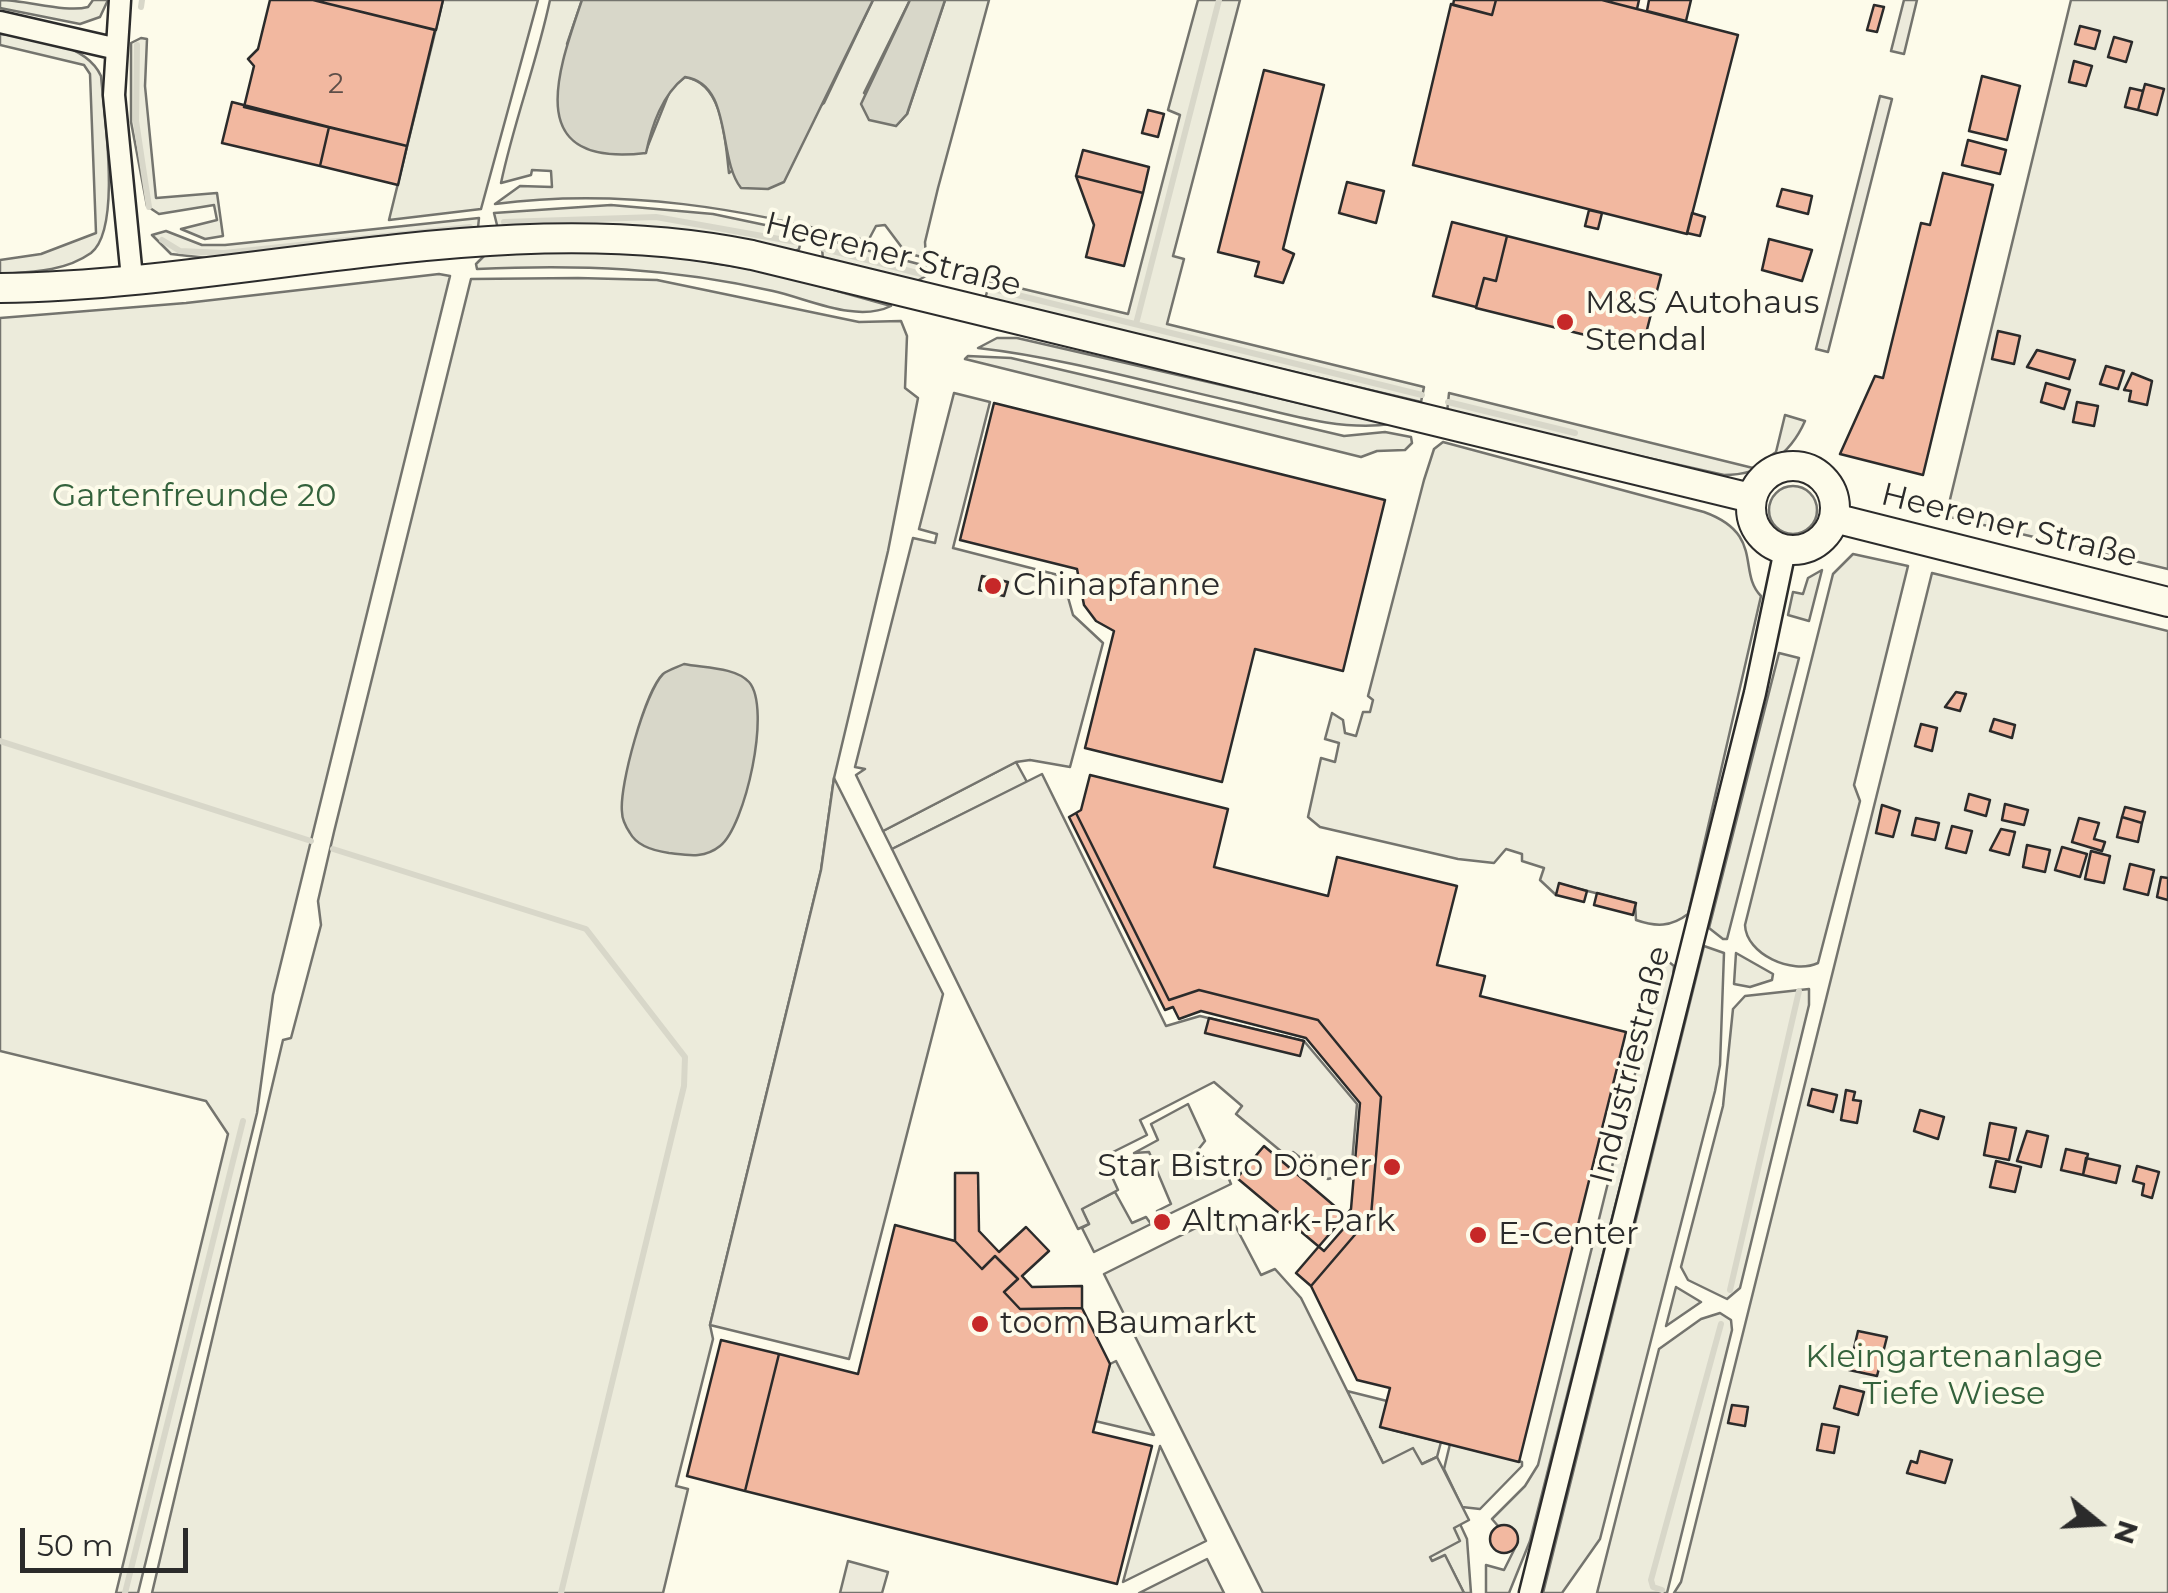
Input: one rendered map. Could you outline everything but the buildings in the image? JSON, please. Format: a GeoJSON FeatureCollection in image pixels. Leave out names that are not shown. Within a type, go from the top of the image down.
{"type":"FeatureCollection","features":[{"type":"Feature","properties":{"kind":"main road","name":"Heerener Straße"},"geometry":{"type":"LineString","coordinates":[[0,288],[538,239],[626,238],[707,246],[1752,498]]}},
{"type":"Feature","properties":{"kind":"main road"},"geometry":{"type":"LineString","coordinates":[[1806,467],[1832,492],[1834,518],[1820,540],[1809,548],[1785,550],[1760,536],[1750,511],[1756,485],[1777,468],[1806,467]]}},
{"type":"Feature","properties":{"kind":"main road","name":"Heerener Straße"},"geometry":{"type":"LineString","coordinates":[[1834,518],[2168,602]]}},
{"type":"Feature","properties":{"kind":"street"},"geometry":{"type":"LineString","coordinates":[[120,0],[113,48],[118,154],[132,278]]}},
{"type":"Feature","properties":{"kind":"street"},"geometry":{"type":"LineString","coordinates":[[0,22],[113,48]]}},
{"type":"Feature","properties":{"kind":"street","name":"Industriestraße"},"geometry":{"type":"LineString","coordinates":[[1530,1593],[1755,694],[1785,550]]}},
{"type":"Feature","properties":{"kind":"green space"},"geometry":{"type":"Polygon","coordinates":[[[0,0],[69,8],[88,7],[93,0],[108,0],[100,17],[80,24],[0,8],[0,0]]]}},
{"type":"Feature","properties":{"kind":"green space"},"geometry":{"type":"Polygon","coordinates":[[[443,0],[538,0],[481,209],[389,220],[443,0]]]}},
{"type":"Feature","properties":{"kind":"green space"},"geometry":{"type":"Polygon","coordinates":[[[550,0],[582,0],[567,44],[645,153],[671,88],[685,77],[708,90],[724,130],[729,173],[824,103],[873,0],[910,0],[864,93],[896,126],[907,114],[945,0],[989,0],[938,188],[925,242],[926,258],[906,253],[885,225],[876,226],[868,241],[776,219],[683,204],[590,198],[495,204],[520,186],[552,187],[551,171],[532,170],[531,175],[501,183],[550,0]]]}},
{"type":"Feature","properties":{"kind":"green space"},"geometry":{"type":"Polygon","coordinates":[[[1198,0],[1240,0],[1173,256],[1184,259],[1167,324],[1424,387],[1421,402],[985,299],[990,281],[1128,314],[1180,115],[1168,110],[1198,0]]]}},
{"type":"Feature","properties":{"kind":"green space"},"geometry":{"type":"Polygon","coordinates":[[[2071,0],[2168,0],[2168,569],[1946,516],[2071,0]]]}},
{"type":"Feature","properties":{"kind":"green space"},"geometry":{"type":"Polygon","coordinates":[[[0,34],[43,40],[71,49],[94,65],[101,76],[109,170],[106,221],[91,253],[59,267],[0,274],[0,260],[41,254],[96,233],[90,74],[84,65],[0,45],[0,34]]]}},
{"type":"Feature","properties":{"kind":"green space"},"geometry":{"type":"Polygon","coordinates":[[[147,39],[145,86],[156,198],[217,193],[223,236],[205,239],[181,229],[217,220],[214,205],[159,214],[147,206],[131,122],[131,43],[147,39]]]}},
{"type":"Feature","properties":{"kind":"green space"},"geometry":{"type":"Polygon","coordinates":[[[611,205],[713,214],[803,233],[799,249],[791,253],[498,229],[494,213],[611,205]]]}},
{"type":"Feature","properties":{"kind":"green space"},"geometry":{"type":"Polygon","coordinates":[[[479,218],[478,228],[216,259],[171,254],[152,235],[166,231],[202,245],[225,245],[479,218]]]}},
{"type":"Feature","properties":{"kind":"green space"},"geometry":{"type":"Polygon","coordinates":[[[821,238],[926,266],[926,276],[915,282],[823,259],[821,238]]]}},
{"type":"Feature","properties":{"kind":"green space"},"geometry":{"type":"Polygon","coordinates":[[[623,248],[769,272],[891,306],[877,311],[848,311],[735,283],[662,273],[553,267],[477,269],[476,264],[487,253],[623,248]]]}},
{"type":"Feature","properties":{"kind":"green space","name":"Gartenfreunde 20"},"geometry":{"type":"Polygon","coordinates":[[[439,274],[450,276],[273,995],[257,1113],[138,1593],[116,1593],[228,1134],[206,1101],[0,1051],[0,318],[186,303],[439,274]]]}},
{"type":"Feature","properties":{"kind":"green space"},"geometry":{"type":"Polygon","coordinates":[[[471,279],[657,280],[859,322],[901,321],[907,336],[905,388],[918,398],[888,551],[834,778],[821,870],[710,1325],[713,1339],[676,1486],[688,1489],[663,1593],[152,1593],[283,1040],[291,1038],[321,925],[318,901],[334,832],[471,279]]]}},
{"type":"Feature","properties":{"kind":"green space"},"geometry":{"type":"Polygon","coordinates":[[[997,338],[1017,338],[1391,424],[1316,421],[1076,365],[978,348],[997,338]]]}},
{"type":"Feature","properties":{"kind":"green space"},"geometry":{"type":"Polygon","coordinates":[[[1011,358],[1344,436],[1385,432],[1411,437],[1412,443],[1405,450],[1377,451],[1361,457],[965,359],[1011,358]]]}},
{"type":"Feature","properties":{"kind":"green space"},"geometry":{"type":"Polygon","coordinates":[[[1449,393],[1753,468],[1776,452],[1785,415],[1805,421],[1791,444],[1773,461],[1751,471],[1724,475],[1447,413],[1449,393]]]}},
{"type":"Feature","properties":{"kind":"green space"},"geometry":{"type":"Polygon","coordinates":[[[1443,442],[1704,512],[1723,521],[1743,542],[1754,586],[1761,596],[1688,914],[1676,921],[1657,925],[1636,920],[1635,903],[1560,884],[1556,895],[1540,880],[1544,868],[1522,861],[1522,854],[1506,849],[1494,863],[1458,859],[1320,827],[1308,817],[1321,758],[1335,762],[1339,743],[1325,739],[1332,713],[1343,720],[1345,733],[1356,736],[1363,712],[1370,712],[1373,700],[1368,696],[1424,480],[1434,449],[1443,442]]]}},
{"type":"Feature","properties":{"kind":"green space"},"geometry":{"type":"Polygon","coordinates":[[[1793,486],[1810,493],[1817,510],[1810,527],[1793,534],[1776,527],[1769,510],[1776,493],[1793,486]]]}},
{"type":"Feature","properties":{"kind":"green space"},"geometry":{"type":"Polygon","coordinates":[[[1853,554],[1908,566],[1854,785],[1860,801],[1818,963],[1796,966],[1762,953],[1753,945],[1745,925],[1833,574],[1853,554]]]}},
{"type":"Feature","properties":{"kind":"green space"},"geometry":{"type":"Polygon","coordinates":[[[1822,570],[1809,621],[1788,615],[1793,592],[1803,594],[1808,578],[1822,570]]]}},
{"type":"Feature","properties":{"kind":"green space","name":"Kleingartenanlage Tiefe Wiese"},"geometry":{"type":"Polygon","coordinates":[[[1932,573],[2168,631],[2168,1593],[1674,1593],[1681,1582],[1932,573]]]}},
{"type":"Feature","properties":{"kind":"green space"},"geometry":{"type":"Polygon","coordinates":[[[1779,653],[1799,658],[1727,939],[1723,939],[1709,928],[1779,653]]]}},
{"type":"Feature","properties":{"kind":"green space"},"geometry":{"type":"Polygon","coordinates":[[[1016,762],[1027,782],[892,849],[883,831],[1016,762]]]}},
{"type":"Feature","properties":{"kind":"green space"},"geometry":{"type":"Polygon","coordinates":[[[1704,946],[1724,953],[1720,1065],[1715,1091],[1600,1539],[1562,1593],[1543,1593],[1704,946]]]}},
{"type":"Feature","properties":{"kind":"green space"},"geometry":{"type":"Polygon","coordinates":[[[1736,953],[1773,974],[1772,980],[1750,987],[1734,984],[1736,953]]]}},
{"type":"Feature","properties":{"kind":"green space"},"geometry":{"type":"Polygon","coordinates":[[[1669,962],[1674,966],[1673,978],[1530,1541],[1509,1593],[1486,1593],[1486,1565],[1504,1570],[1518,1542],[1515,1530],[1498,1526],[1492,1519],[1525,1486],[1538,1465],[1662,965],[1669,962]]]}},
{"type":"Feature","properties":{"kind":"green space"},"geometry":{"type":"Polygon","coordinates":[[[1809,989],[1809,1005],[1740,1288],[1727,1299],[1688,1280],[1681,1267],[1723,1106],[1733,1009],[1745,996],[1809,989]]]}},
{"type":"Feature","properties":{"kind":"green space"},"geometry":{"type":"Polygon","coordinates":[[[1188,1104],[1205,1141],[1197,1151],[1215,1168],[1222,1162],[1231,1184],[1161,1218],[1157,1211],[1171,1204],[1149,1152],[1134,1153],[1158,1140],[1151,1124],[1188,1104]]]}},
{"type":"Feature","properties":{"kind":"green space"},"geometry":{"type":"Polygon","coordinates":[[[1115,1192],[1132,1223],[1146,1217],[1151,1224],[1094,1252],[1082,1228],[1089,1224],[1081,1209],[1115,1192]]]}},
{"type":"Feature","properties":{"kind":"green space"},"geometry":{"type":"Polygon","coordinates":[[[1676,1287],[1701,1302],[1666,1326],[1676,1287]]]}},
{"type":"Feature","properties":{"kind":"green space"},"geometry":{"type":"Polygon","coordinates":[[[1720,1313],[1731,1320],[1732,1330],[1667,1593],[1597,1593],[1659,1349],[1701,1319],[1720,1313]]]}},
{"type":"Feature","properties":{"kind":"green space"},"geometry":{"type":"Polygon","coordinates":[[[1116,1361],[1154,1435],[1095,1421],[1110,1364],[1116,1361]]]}},
{"type":"Feature","properties":{"kind":"green space"},"geometry":{"type":"Polygon","coordinates":[[[1347,1391],[1387,1401],[1381,1427],[1441,1442],[1437,1457],[1422,1464],[1383,1463],[1347,1391]]]}},
{"type":"Feature","properties":{"kind":"green space"},"geometry":{"type":"Polygon","coordinates":[[[1450,1444],[1522,1462],[1522,1466],[1480,1509],[1462,1507],[1444,1469],[1450,1444]]]}},
{"type":"Feature","properties":{"kind":"green space"},"geometry":{"type":"Polygon","coordinates":[[[1160,1446],[1206,1541],[1123,1582],[1160,1446]]]}},
{"type":"Feature","properties":{"kind":"green space"},"geometry":{"type":"Polygon","coordinates":[[[1460,1524],[1467,1539],[1471,1593],[1464,1593],[1445,1556],[1432,1562],[1429,1556],[1459,1541],[1453,1528],[1460,1524]]]}},
{"type":"Feature","properties":{"kind":"shaded area"},"geometry":{"type":"Polygon","coordinates":[[[582,0],[873,0],[784,182],[768,189],[741,188],[711,93],[685,77],[659,111],[646,153],[607,154],[580,146],[565,130],[558,110],[564,57],[582,0]]]}},
{"type":"Feature","properties":{"kind":"shaded area"},"geometry":{"type":"Polygon","coordinates":[[[910,0],[945,0],[907,114],[896,126],[869,120],[861,104],[910,0]]]}},
{"type":"Feature","properties":{"kind":"shaded area"},"geometry":{"type":"Polygon","coordinates":[[[1904,0],[1917,0],[1904,54],[1891,51],[1904,0]]]}},
{"type":"Feature","properties":{"kind":"shaded area"},"geometry":{"type":"Polygon","coordinates":[[[1880,96],[1892,99],[1828,352],[1816,349],[1880,96]]]}},
{"type":"Feature","properties":{"kind":"shaded area"},"geometry":{"type":"Polygon","coordinates":[[[954,393],[990,402],[953,548],[1062,576],[1073,615],[1103,643],[1070,767],[1030,760],[1016,762],[883,831],[856,775],[865,769],[855,767],[913,538],[935,543],[937,534],[919,529],[954,393]]]}},
{"type":"Feature","properties":{"kind":"shaded area"},"geometry":{"type":"Polygon","coordinates":[[[684,664],[743,677],[755,696],[758,716],[752,767],[738,816],[720,846],[695,855],[642,845],[633,838],[622,812],[629,762],[641,719],[663,674],[684,664]]]}},
{"type":"Feature","properties":{"kind":"shaded area"},"geometry":{"type":"Polygon","coordinates":[[[1042,774],[1166,1026],[1200,1016],[1304,1041],[1357,1104],[1352,1163],[1343,1175],[1328,1179],[1293,1152],[1288,1157],[1236,1114],[1242,1106],[1214,1082],[1140,1120],[1147,1135],[1103,1157],[1118,1190],[1082,1209],[1089,1224],[1078,1229],[892,849],[1042,774]]]}},
{"type":"Feature","properties":{"kind":"shaded area"},"geometry":{"type":"Polygon","coordinates":[[[834,778],[943,994],[849,1359],[710,1325],[821,870],[834,778]]]}},
{"type":"Feature","properties":{"kind":"shaded area"},"geometry":{"type":"Polygon","coordinates":[[[1228,1212],[1261,1275],[1275,1269],[1301,1298],[1383,1463],[1413,1448],[1422,1464],[1437,1457],[1469,1520],[1454,1528],[1460,1541],[1430,1557],[1432,1561],[1445,1555],[1464,1593],[1263,1593],[1104,1274],[1228,1212]]]}},
{"type":"Feature","properties":{"kind":"shaded area"},"geometry":{"type":"Polygon","coordinates":[[[1207,1559],[1224,1593],[1139,1593],[1207,1559]]]}},
{"type":"Feature","properties":{"kind":"shaded area"},"geometry":{"type":"Polygon","coordinates":[[[848,1561],[888,1572],[882,1593],[840,1593],[848,1561]]]}},
{"type":"Feature","properties":{"kind":"waterway"},"geometry":{"type":"LineString","coordinates":[[141,7],[142,0]]}},
{"type":"Feature","properties":{"kind":"waterway"},"geometry":{"type":"LineString","coordinates":[[1136,324],[1219,0]]}},
{"type":"Feature","properties":{"kind":"waterway"},"geometry":{"type":"LineString","coordinates":[[137,45],[136,121],[149,207]]}},
{"type":"Feature","properties":{"kind":"waterway"},"geometry":{"type":"LineString","coordinates":[[504,222],[656,217],[796,242]]}},
{"type":"Feature","properties":{"kind":"waterway"},"geometry":{"type":"LineString","coordinates":[[162,240],[180,251],[224,253],[470,227]]}},
{"type":"Feature","properties":{"kind":"waterway"},"geometry":{"type":"LineString","coordinates":[[821,248],[921,274]]}},
{"type":"Feature","properties":{"kind":"waterway"},"geometry":{"type":"LineString","coordinates":[[989,288],[1422,395]]}},
{"type":"Feature","properties":{"kind":"waterway"},"geometry":{"type":"LineString","coordinates":[[1448,402],[1575,433]]}},
{"type":"Feature","properties":{"kind":"waterway"},"geometry":{"type":"LineString","coordinates":[[0,741],[311,841]]}},
{"type":"Feature","properties":{"kind":"waterway"},"geometry":{"type":"LineString","coordinates":[[333,849],[586,929],[685,1057],[684,1086],[561,1593]]}},
{"type":"Feature","properties":{"kind":"waterway"},"geometry":{"type":"LineString","coordinates":[[1730,1290],[1799,991]]}},
{"type":"Feature","properties":{"kind":"waterway"},"geometry":{"type":"LineString","coordinates":[[125,1593],[243,1121]]}},
{"type":"Feature","properties":{"kind":"waterway"},"geometry":{"type":"LineString","coordinates":[[1662,1590],[1653,1587],[1651,1580],[1721,1324]]}},
{"type":"Feature","properties":{"kind":"place","name":"M&S Autohaus Stendal"},"geometry":{"type":"Point","coordinates":[1565,322]}},
{"type":"Feature","properties":{"kind":"place","name":"Chinapfanne"},"geometry":{"type":"Point","coordinates":[993,586]}},
{"type":"Feature","properties":{"kind":"place","name":"Star Bistro Döner"},"geometry":{"type":"Point","coordinates":[1392,1167]}},
{"type":"Feature","properties":{"kind":"place","name":"Altmark-Park"},"geometry":{"type":"Point","coordinates":[1162,1222]}},
{"type":"Feature","properties":{"kind":"place","name":"E-Center"},"geometry":{"type":"Point","coordinates":[1478,1235]}},
{"type":"Feature","properties":{"kind":"place","name":"toom Baumarkt"},"geometry":{"type":"Point","coordinates":[980,1324]}}]}
